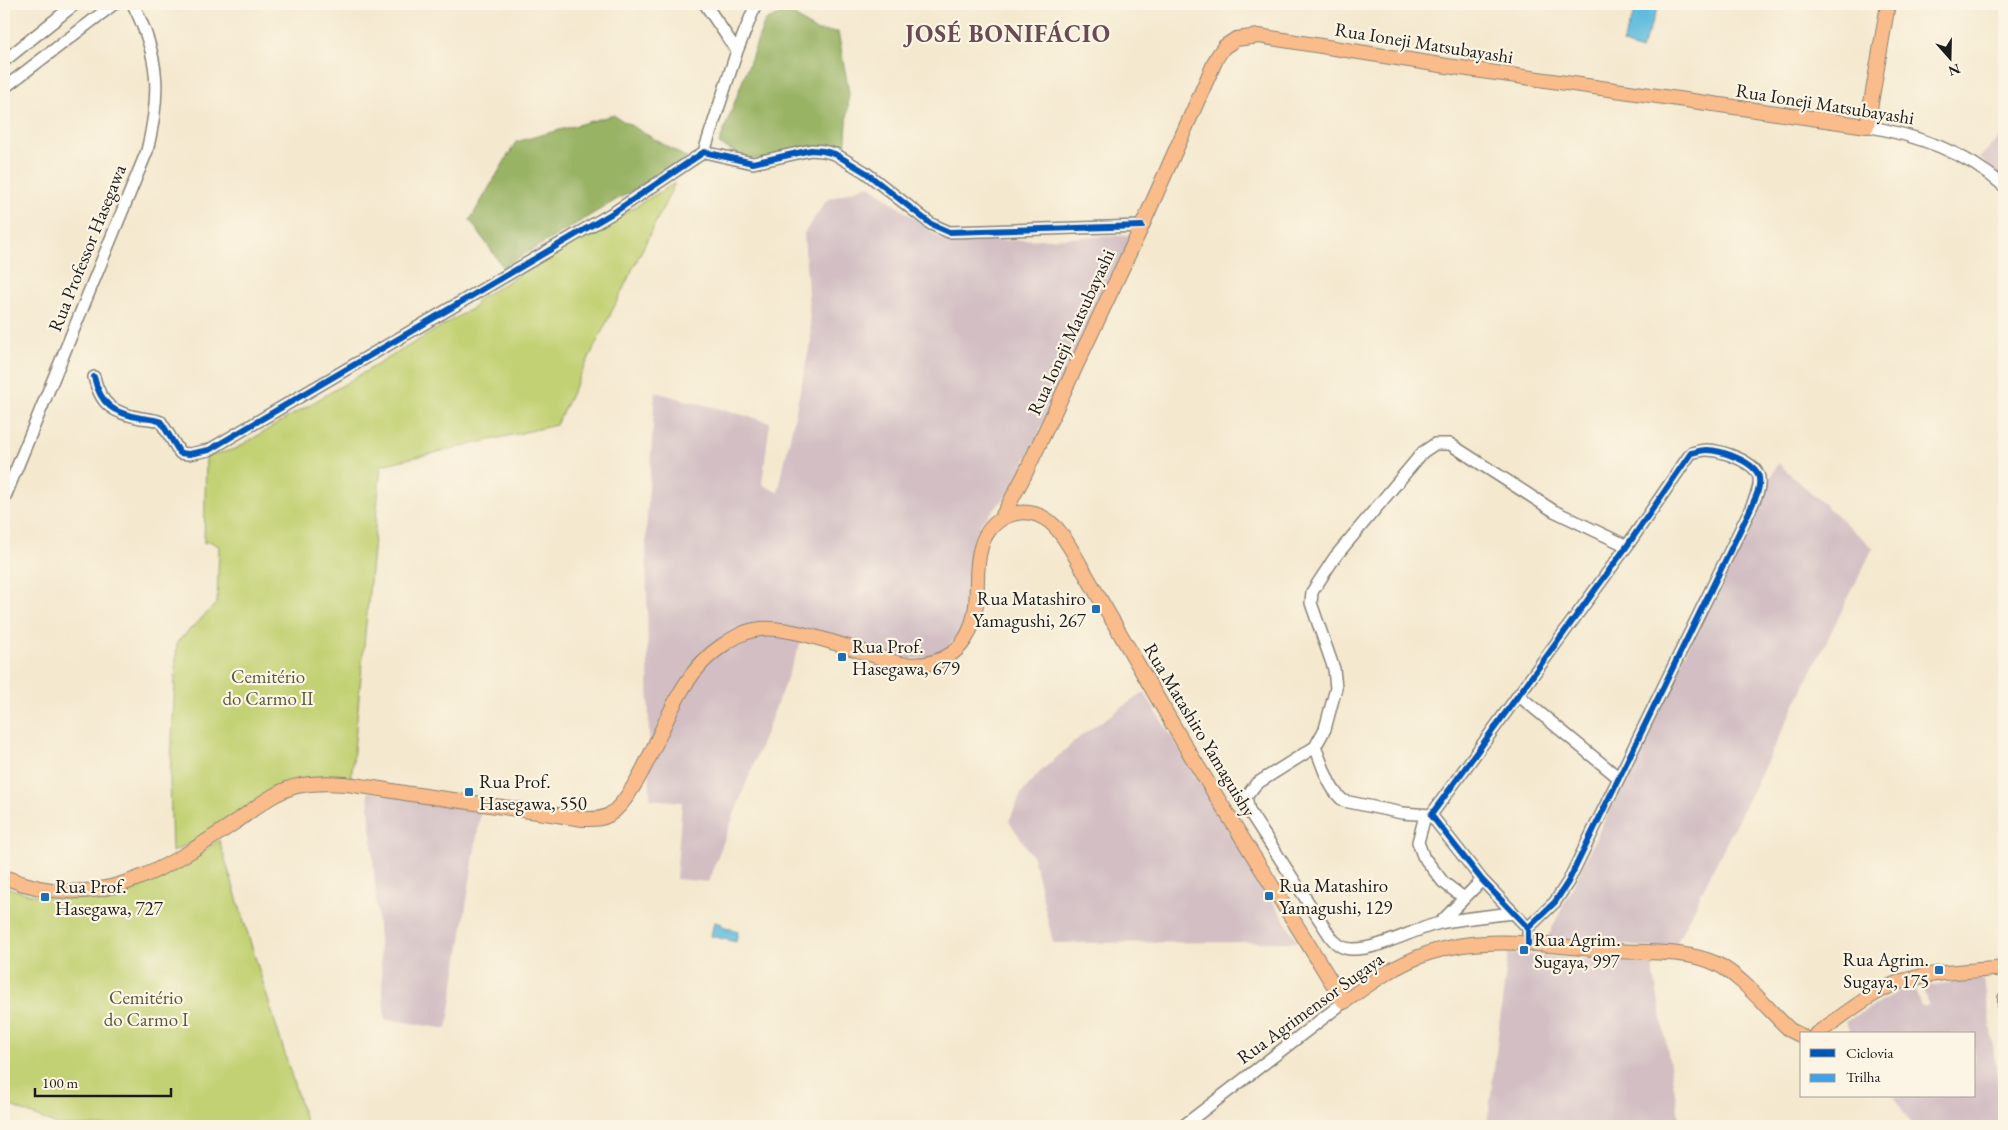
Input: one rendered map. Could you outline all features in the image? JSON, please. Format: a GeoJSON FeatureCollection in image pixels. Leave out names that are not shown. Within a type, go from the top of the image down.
{"type":"FeatureCollection","features":[{"type":"Feature","properties":{"kind":"main road"},"geometry":{"type":"LineString","coordinates":[[1867,126],[1888,4]]}},
{"type":"Feature","properties":{"kind":"main road","name":"Rua Ioneji Matsubayashi"},"geometry":{"type":"LineString","coordinates":[[1002,517],[1018,489],[1142,226],[1217,57],[1230,43],[1248,36],[1279,38],[1447,66],[1867,126]]}},
{"type":"Feature","properties":{"kind":"main road","name":"Rua Matashiro Yamaguishy"},"geometry":{"type":"LineString","coordinates":[[1002,517],[1020,512],[1032,514],[1049,522],[1061,533],[1187,748],[1344,1002]]}},
{"type":"Feature","properties":{"kind":"main road"},"geometry":{"type":"LineString","coordinates":[[4,877],[30,888],[50,891],[87,892],[122,885],[144,876],[193,850],[280,791],[305,784],[349,785],[583,819],[598,819],[607,816],[622,803],[639,778],[672,706],[697,667],[720,647],[745,632],[777,628],[900,664],[918,666],[946,658],[960,646],[971,628],[976,606],[980,548],[989,528],[1002,517]]}},
{"type":"Feature","properties":{"kind":"main road","name":"Rua Agrimensor Sugaya"},"geometry":{"type":"LineString","coordinates":[[1344,1002],[1378,977],[1429,953],[1528,936],[1706,960],[1718,964],[1732,974],[1790,1030],[1800,1035]]}},
{"type":"Feature","properties":{"kind":"main road"},"geometry":{"type":"LineString","coordinates":[[1819,1032],[1875,994],[1915,977],[2004,968]]}},
{"type":"Feature","properties":{"kind":"street"},"geometry":{"type":"LineString","coordinates":[[4,61],[75,4]]}},
{"type":"Feature","properties":{"kind":"street"},"geometry":{"type":"LineString","coordinates":[[4,88],[114,4]]}},
{"type":"Feature","properties":{"kind":"street","name":"Rua Professor Hasegawa"},"geometry":{"type":"LineString","coordinates":[[4,499],[147,152],[154,121],[156,66],[150,41],[133,4]]}},
{"type":"Feature","properties":{"kind":"street"},"geometry":{"type":"LineString","coordinates":[[705,4],[737,51]]}},
{"type":"Feature","properties":{"kind":"street"},"geometry":{"type":"LineString","coordinates":[[94,377],[100,393],[111,408],[124,415],[161,422],[180,453],[189,454],[208,450],[608,216],[704,152],[737,51],[756,4]]}},
{"type":"Feature","properties":{"kind":"street","name":"Rua Ioneji Matsubayashi"},"geometry":{"type":"LineString","coordinates":[[1867,126],[1909,135],[1949,149],[1987,172],[2004,186]]}},
{"type":"Feature","properties":{"kind":"street"},"geometry":{"type":"LineString","coordinates":[[704,152],[753,163],[811,150],[835,154],[865,172],[931,224],[949,232],[1142,226]]}},
{"type":"Feature","properties":{"kind":"street"},"geometry":{"type":"LineString","coordinates":[[1513,913],[1440,923],[1352,949],[1336,944],[1249,811],[1246,797],[1256,784],[1315,747],[1325,728],[1336,688],[1334,669],[1311,603],[1312,592],[1335,557],[1423,452],[1435,444],[1450,444],[1554,510],[1627,546]]}},
{"type":"Feature","properties":{"kind":"street"},"geometry":{"type":"LineString","coordinates":[[1315,747],[1332,787],[1337,796],[1344,801],[1428,815],[1482,880],[1513,913],[1528,936],[1564,888],[1749,512],[1758,489],[1759,477],[1752,467],[1728,454],[1706,450],[1691,453],[1627,546],[1428,815],[1418,842],[1424,858],[1442,882],[1464,898]]}},
{"type":"Feature","properties":{"kind":"street"},"geometry":{"type":"LineString","coordinates":[[1518,695],[1619,778]]}},
{"type":"Feature","properties":{"kind":"street"},"geometry":{"type":"LineString","coordinates":[[1440,923],[1482,880]]}},
{"type":"Feature","properties":{"kind":"street"},"geometry":{"type":"LineString","coordinates":[[2004,998],[2004,1029]]}},
{"type":"Feature","properties":{"kind":"street","name":"Rua Agrimensor Sugaya"},"geometry":{"type":"LineString","coordinates":[[1183,1126],[1344,1002]]}},
{"type":"Feature","properties":{"kind":"shaded area"},"geometry":{"type":"Polygon","coordinates":[[[2004,133],[2004,180],[1979,158],[2004,133]]]}},
{"type":"Feature","properties":{"kind":"shaded area"},"geometry":{"type":"Polygon","coordinates":[[[869,185],[947,243],[1133,235],[1010,493],[982,522],[971,545],[970,604],[966,621],[959,634],[947,648],[932,657],[910,659],[806,629],[708,882],[676,879],[682,802],[650,799],[646,533],[655,392],[770,422],[762,484],[778,493],[811,340],[804,233],[827,200],[869,185]]]}},
{"type":"Feature","properties":{"kind":"shaded area"},"geometry":{"type":"Polygon","coordinates":[[[1778,463],[1873,548],[1673,950],[1548,937],[1778,463]]]}},
{"type":"Feature","properties":{"kind":"shaded area"},"geometry":{"type":"Polygon","coordinates":[[[1144,692],[1298,942],[1053,943],[1033,857],[1009,821],[1021,794],[1040,772],[1082,735],[1144,692]]]}},
{"type":"Feature","properties":{"kind":"shaded area"},"geometry":{"type":"Polygon","coordinates":[[[368,792],[482,804],[447,1029],[385,1019],[368,792]]]}},
{"type":"Feature","properties":{"kind":"shaded area"},"geometry":{"type":"Polygon","coordinates":[[[1508,953],[1652,964],[1681,1126],[1487,1126],[1508,953]]]}},
{"type":"Feature","properties":{"kind":"shaded area"},"geometry":{"type":"Polygon","coordinates":[[[1984,979],[2004,1126],[1913,1126],[1894,1098],[1976,1098],[1976,1032],[1851,1032],[1845,1022],[1905,988],[1914,987],[1921,1007],[1929,1005],[1922,986],[1984,979]]]}},
{"type":"Feature","properties":{"kind":"green space"},"geometry":{"type":"Polygon","coordinates":[[[788,11],[816,31],[838,32],[849,93],[845,153],[749,159],[719,144],[765,21],[788,11]]]}},
{"type":"Feature","properties":{"kind":"green space"},"geometry":{"type":"Polygon","coordinates":[[[613,115],[687,158],[503,267],[470,220],[516,142],[613,115]]]}},
{"type":"Feature","properties":{"kind":"green space","name":"Cemitério do Carmo II"},"geometry":{"type":"Polygon","coordinates":[[[675,183],[556,425],[381,465],[351,782],[319,781],[172,852],[170,779],[177,642],[217,603],[219,546],[209,541],[204,543],[206,457],[235,449],[476,306],[475,302],[480,298],[675,183]]]}},
{"type":"Feature","properties":{"kind":"green space","name":"Cemitério do Carmo I"},"geometry":{"type":"Polygon","coordinates":[[[219,840],[307,1126],[59,1126],[4,1103],[4,886],[43,897],[63,899],[102,896],[122,892],[160,877],[219,840]]]}},
{"type":"Feature","properties":{"kind":"water"},"geometry":{"type":"Polygon","coordinates":[[[1638,4],[1659,5],[1641,50],[1622,43],[1638,4]]]}},
{"type":"Feature","properties":{"kind":"water"},"geometry":{"type":"Polygon","coordinates":[[[714,922],[722,924],[722,927],[738,931],[736,942],[711,936],[714,922]]]}},
{"type":"Feature","properties":{"kind":"marked path"},"geometry":{"type":"LineString","coordinates":[[2004,998],[2004,1029]]}},
{"type":"Feature","properties":{"kind":"cycle path"},"geometry":{"type":"LineString","coordinates":[[94,377],[100,395],[110,406],[123,414],[161,422],[180,453],[189,454],[209,450],[616,211],[704,152],[753,163],[811,150],[835,154],[865,172],[931,224],[949,232],[1142,226]]}},
{"type":"Feature","properties":{"kind":"cycle path"},"geometry":{"type":"LineString","coordinates":[[1528,928],[1555,902],[1568,882],[1754,500],[1759,482],[1757,472],[1737,458],[1704,450],[1691,453],[1627,546],[1431,815],[1482,880],[1528,928],[1528,944]]}},
{"type":"Feature","properties":{"kind":"place","name":"Rua Matashiro Yamagushi, 267"},"geometry":{"type":"Point","coordinates":[1096,609]}},
{"type":"Feature","properties":{"kind":"place","name":"Rua Prof. Hasegawa, 679"},"geometry":{"type":"Point","coordinates":[842,657]}},
{"type":"Feature","properties":{"kind":"place","name":"Rua Prof. Hasegawa, 550"},"geometry":{"type":"Point","coordinates":[469,792]}},
{"type":"Feature","properties":{"kind":"place","name":"Rua Matashiro Yamagushi, 129"},"geometry":{"type":"Point","coordinates":[1269,896]}},
{"type":"Feature","properties":{"kind":"place","name":"Rua Prof. Hasegawa, 727"},"geometry":{"type":"Point","coordinates":[45,897]}},
{"type":"Feature","properties":{"kind":"place","name":"Rua Agrim. Sugaya, 997"},"geometry":{"type":"Point","coordinates":[1524,950]}},
{"type":"Feature","properties":{"kind":"place","name":"Rua Agrim. Sugaya, 175"},"geometry":{"type":"Point","coordinates":[1939,970]}},
{"type":"Feature","properties":{"kind":"district","name":"JOSÉ BONIFÁCIO"},"geometry":{"type":"Point","coordinates":[1008,33]}}]}
